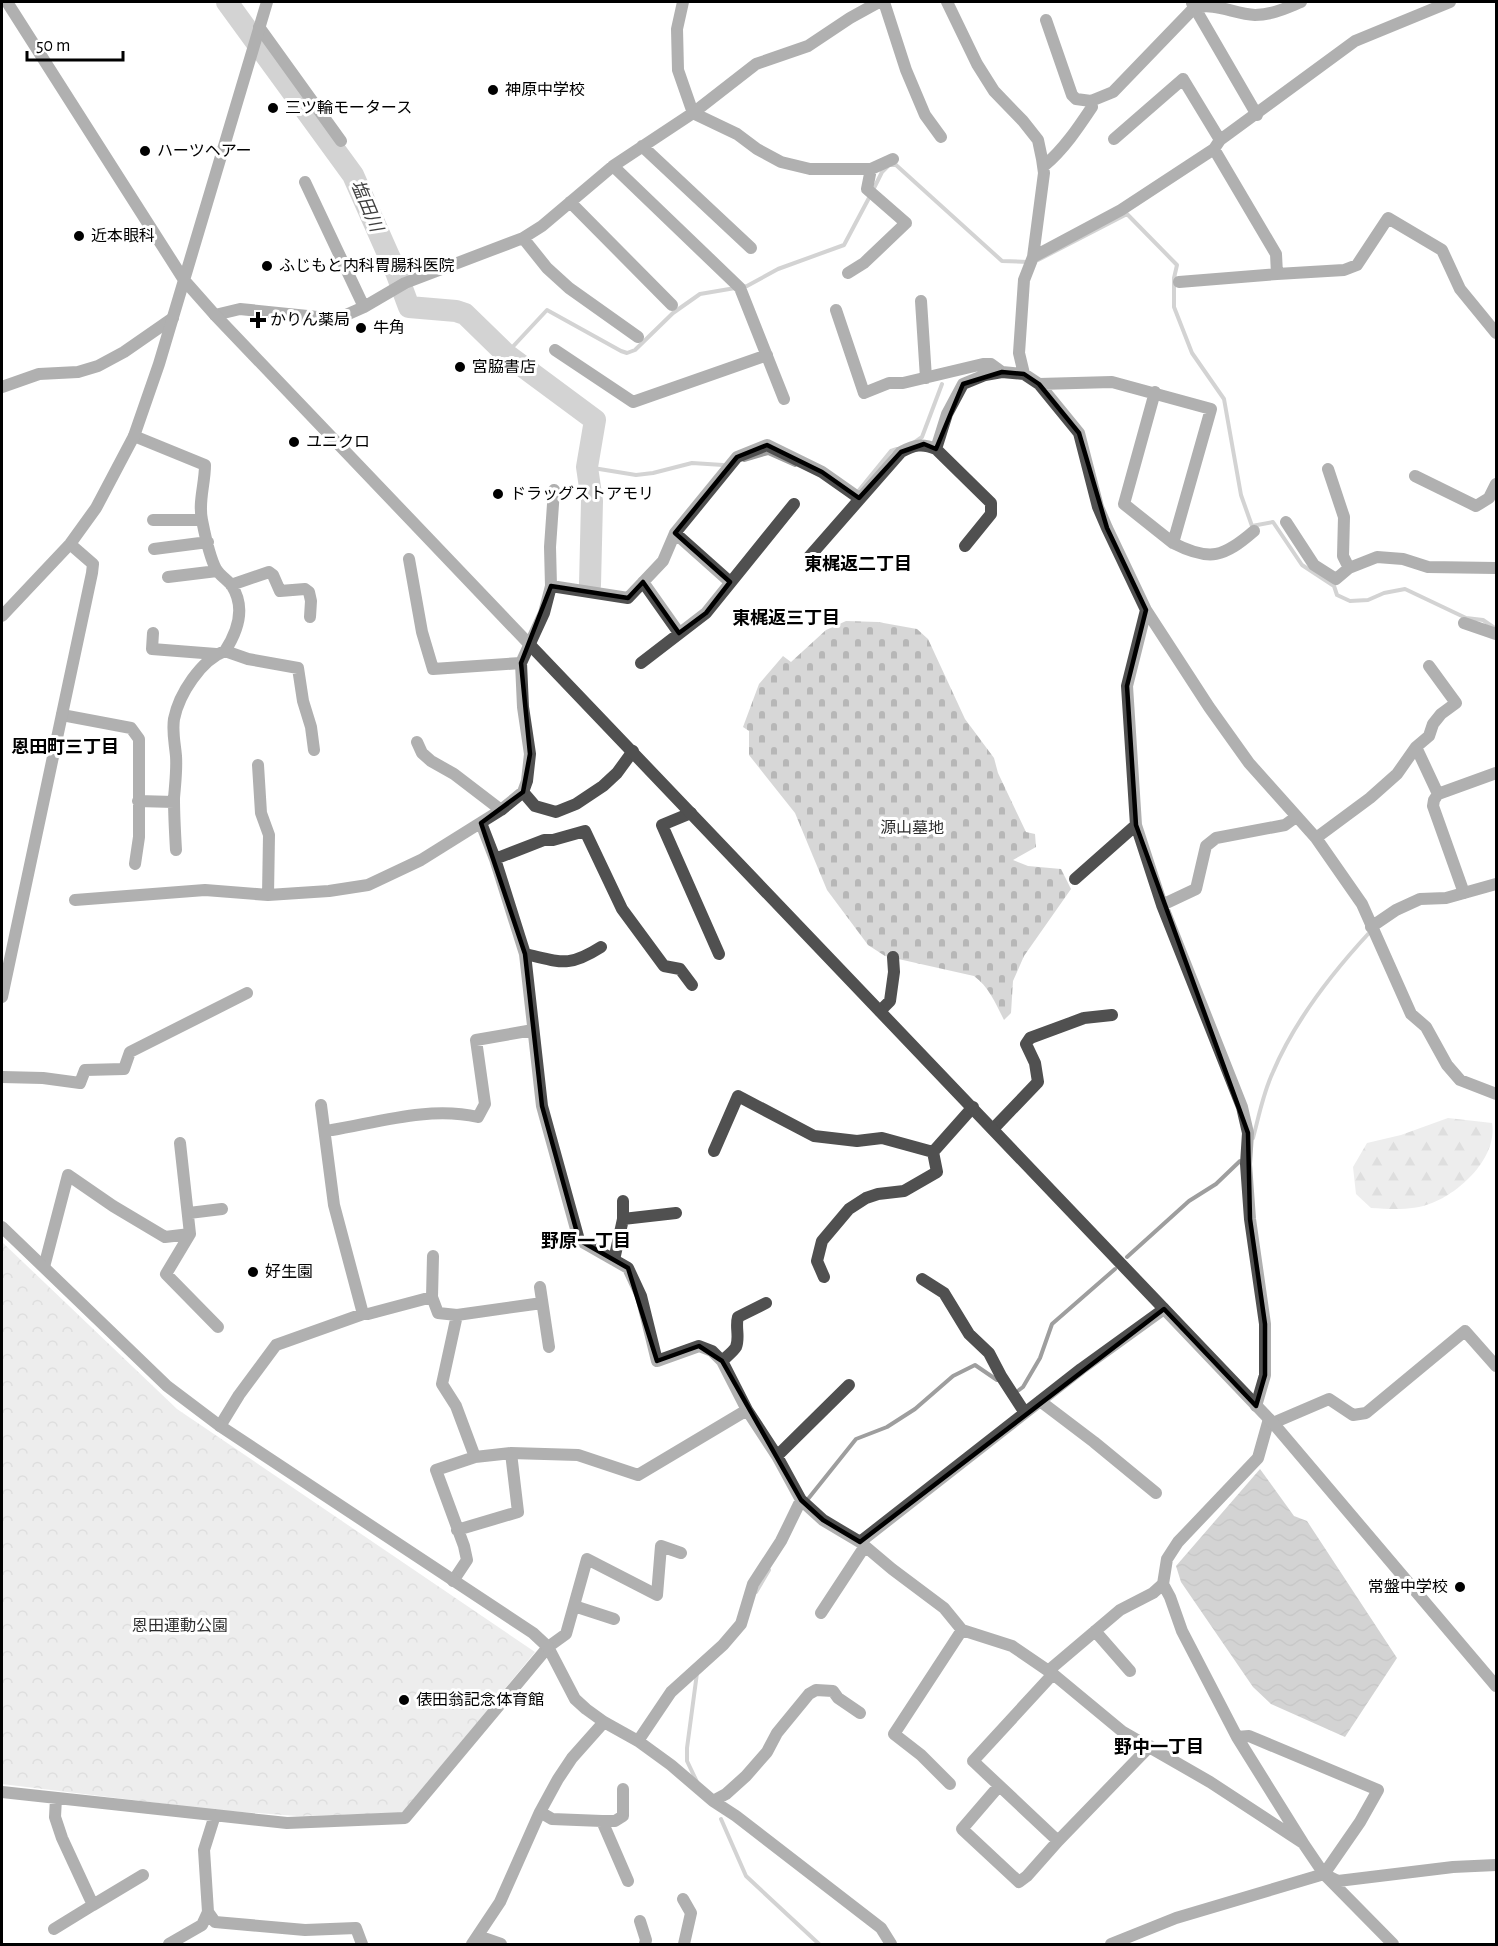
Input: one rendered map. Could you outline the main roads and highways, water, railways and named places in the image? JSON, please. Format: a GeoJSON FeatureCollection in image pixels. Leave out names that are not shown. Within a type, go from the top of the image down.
{"type":"FeatureCollection","features":[{"type":"Feature","properties":{"kind":"water"},"geometry":{"type":"Polygon","coordinates":[[[1260,1469],[1294,1516],[1307,1521],[1397,1658],[1345,1737],[1271,1704],[1253,1687],[1181,1582],[1176,1566],[1260,1469]]]}},
{"type":"Feature","properties":{"kind":"waterway","name":"塩田川"},"geometry":{"type":"LineString","coordinates":[[227,2],[353,175],[409,307],[456,311],[465,314],[506,354],[595,420],[587,467],[592,501],[590,585]]}},
{"type":"Feature","properties":{"kind":"waterway"},"geometry":{"type":"LineString","coordinates":[[873,190],[882,172],[889,165],[896,165],[1002,261],[1028,262]]}},
{"type":"Feature","properties":{"kind":"waterway"},"geometry":{"type":"LineString","coordinates":[[506,354],[547,310],[621,351],[627,353],[635,350],[673,313],[700,294],[747,286],[778,269],[844,245],[870,196]]}},
{"type":"Feature","properties":{"kind":"waterway"},"geometry":{"type":"LineString","coordinates":[[1038,260],[1127,214],[1177,265],[1174,278],[1174,307],[1192,353],[1224,399],[1241,495],[1252,526],[1273,522],[1302,565],[1334,586],[1337,595],[1350,601],[1368,600],[1384,593],[1405,589],[1466,618],[1483,620],[1496,629]]}},
{"type":"Feature","properties":{"kind":"waterway"},"geometry":{"type":"LineString","coordinates":[[915,442],[922,437],[942,384]]}},
{"type":"Feature","properties":{"kind":"waterway"},"geometry":{"type":"LineString","coordinates":[[856,494],[891,451],[897,449]]}},
{"type":"Feature","properties":{"kind":"waterway"},"geometry":{"type":"LineString","coordinates":[[744,460],[768,453],[795,465]]}},
{"type":"Feature","properties":{"kind":"waterway"},"geometry":{"type":"LineString","coordinates":[[587,467],[636,475],[692,463],[723,465]]}},
{"type":"Feature","properties":{"kind":"waterway"},"geometry":{"type":"LineString","coordinates":[[1253,1138],[1270,1080],[1292,1035],[1328,981],[1369,933]]}},
{"type":"Feature","properties":{"kind":"waterway"},"geometry":{"type":"LineString","coordinates":[[1127,1257],[1189,1201],[1216,1184],[1240,1161]]}},
{"type":"Feature","properties":{"kind":"waterway"},"geometry":{"type":"LineString","coordinates":[[1019,1390],[1040,1358],[1052,1324],[1115,1269]]}},
{"type":"Feature","properties":{"kind":"waterway"},"geometry":{"type":"LineString","coordinates":[[808,1499],[856,1439],[887,1427],[915,1409],[953,1376],[975,1365],[997,1380]]}},
{"type":"Feature","properties":{"kind":"waterway"},"geometry":{"type":"LineString","coordinates":[[756,1592],[769,1570]]}},
{"type":"Feature","properties":{"kind":"waterway"},"geometry":{"type":"LineString","coordinates":[[697,1673],[687,1761],[697,1782]]}},
{"type":"Feature","properties":{"kind":"waterway"},"geometry":{"type":"LineString","coordinates":[[721,1819],[746,1876],[819,1944]]}},
{"type":"Feature","properties":{"kind":"place","name":"神原中学校"},"geometry":{"type":"Point","coordinates":[493,90]}},
{"type":"Feature","properties":{"kind":"place","name":"三ツ輪モータース"},"geometry":{"type":"Point","coordinates":[273,108]}},
{"type":"Feature","properties":{"kind":"place","name":"ハーツヘアー"},"geometry":{"type":"Point","coordinates":[145,151]}},
{"type":"Feature","properties":{"kind":"place","name":"近本眼科"},"geometry":{"type":"Point","coordinates":[79,236]}},
{"type":"Feature","properties":{"kind":"place","name":"ふじもと内科胃腸科医院"},"geometry":{"type":"Point","coordinates":[267,266]}},
{"type":"Feature","properties":{"kind":"place","name":"かりん薬局"},"geometry":{"type":"Point","coordinates":[258,320]}},
{"type":"Feature","properties":{"kind":"place","name":"牛角"},"geometry":{"type":"Point","coordinates":[361,328]}},
{"type":"Feature","properties":{"kind":"place","name":"宮脇書店"},"geometry":{"type":"Point","coordinates":[460,367]}},
{"type":"Feature","properties":{"kind":"place","name":"ユニクロ"},"geometry":{"type":"Point","coordinates":[294,442]}},
{"type":"Feature","properties":{"kind":"place","name":"ドラッグストアモリ"},"geometry":{"type":"Point","coordinates":[498,494]}},
{"type":"Feature","properties":{"kind":"place","name":"好生園"},"geometry":{"type":"Point","coordinates":[253,1272]}},
{"type":"Feature","properties":{"kind":"place","name":"常盤中学校"},"geometry":{"type":"Point","coordinates":[1460,1587]}},
{"type":"Feature","properties":{"kind":"place","name":"俵田翁記念体育館"},"geometry":{"type":"Point","coordinates":[404,1700]}},
{"type":"Feature","properties":{"kind":"district","name":"東梶返二丁目"},"geometry":{"type":"Point","coordinates":[858,565]}},
{"type":"Feature","properties":{"kind":"district","name":"東梶返三丁目"},"geometry":{"type":"Point","coordinates":[786,619]}},
{"type":"Feature","properties":{"kind":"district","name":"恩田町三丁目"},"geometry":{"type":"Point","coordinates":[65,748]}},
{"type":"Feature","properties":{"kind":"district","name":"野原一丁目"},"geometry":{"type":"Point","coordinates":[586,1242]}},
{"type":"Feature","properties":{"kind":"district","name":"野中一丁目"},"geometry":{"type":"Point","coordinates":[1159,1748]}},
{"type":"Feature","properties":{"kind":"park label","name":"源山墓地"},"geometry":{"type":"Point","coordinates":[912,828]}},
{"type":"Feature","properties":{"kind":"park label","name":"恩田運動公園"},"geometry":{"type":"Point","coordinates":[180,1626]}}]}
